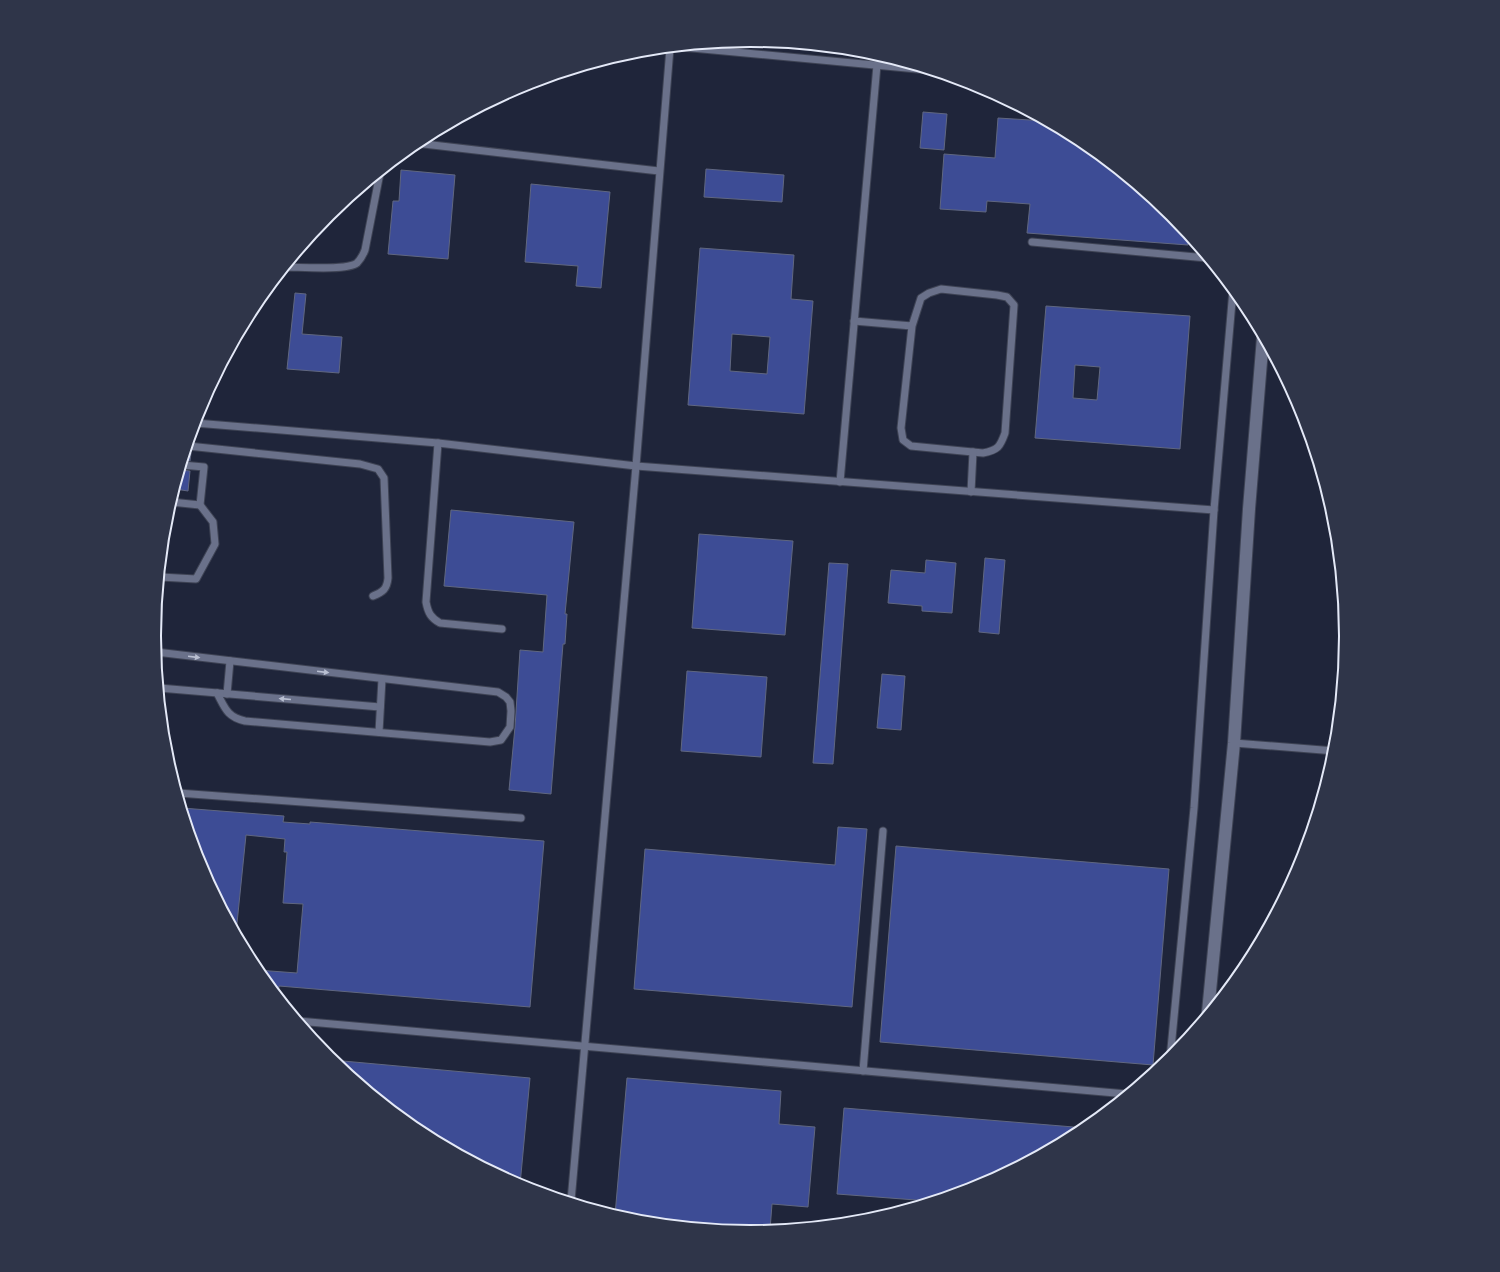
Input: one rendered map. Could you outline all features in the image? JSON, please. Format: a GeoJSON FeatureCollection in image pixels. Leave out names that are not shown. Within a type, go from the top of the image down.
{"type":"FeatureCollection","features":[{"type":"Feature","properties":{"kind":"street"},"geometry":{"type":"LineString","coordinates":[[1209,1005],[1234,743],[1249,509],[1262,346]]}},
{"type":"Feature","properties":{"kind":"lane"},"geometry":{"type":"LineString","coordinates":[[702,49],[904,68]]}},
{"type":"Feature","properties":{"kind":"lane"},"geometry":{"type":"LineString","coordinates":[[571,1197],[636,466],[670,53]]}},
{"type":"Feature","properties":{"kind":"lane"},"geometry":{"type":"LineString","coordinates":[[840,482],[877,65]]}},
{"type":"Feature","properties":{"kind":"lane"},"geometry":{"type":"LineString","coordinates":[[426,144],[659,171]]}},
{"type":"Feature","properties":{"kind":"lane"},"geometry":{"type":"LineString","coordinates":[[291,267],[346,267],[356,264],[362,258],[365,250],[379,179]]}},
{"type":"Feature","properties":{"kind":"lane"},"geometry":{"type":"LineString","coordinates":[[1032,242],[1201,257]]}},
{"type":"Feature","properties":{"kind":"lane"},"geometry":{"type":"LineString","coordinates":[[941,289],[1007,297],[1014,305],[1005,433],[1001,444],[994,451],[983,453],[911,446],[903,440],[901,428],[912,326],[921,298],[929,293],[941,289]]}},
{"type":"Feature","properties":{"kind":"lane"},"geometry":{"type":"LineString","coordinates":[[1171,1047],[1194,808],[1214,510],[1232,298]]}},
{"type":"Feature","properties":{"kind":"lane"},"geometry":{"type":"LineString","coordinates":[[854,321],[912,326]]}},
{"type":"Feature","properties":{"kind":"lane"},"geometry":{"type":"LineString","coordinates":[[201,424],[438,443],[636,466],[1214,510]]}},
{"type":"Feature","properties":{"kind":"lane"},"geometry":{"type":"LineString","coordinates":[[438,443],[426,602],[428,611],[432,619],[440,623],[502,629]]}},
{"type":"Feature","properties":{"kind":"lane"},"geometry":{"type":"LineString","coordinates":[[192,446],[360,464],[378,469],[384,478],[388,578],[387,586],[382,592],[373,596]]}},
{"type":"Feature","properties":{"kind":"lane"},"geometry":{"type":"LineString","coordinates":[[971,492],[973,452]]}},
{"type":"Feature","properties":{"kind":"lane"},"geometry":{"type":"LineString","coordinates":[[164,577],[196,579],[215,544],[213,522],[200,505],[204,467],[187,465]]}},
{"type":"Feature","properties":{"kind":"lane"},"geometry":{"type":"LineString","coordinates":[[176,503],[200,505]]}},
{"type":"Feature","properties":{"kind":"lane"},"geometry":{"type":"LineString","coordinates":[[161,653],[498,692],[506,697],[510,702],[511,719],[510,727],[501,740],[490,742],[237,719],[225,710],[217,693]]}},
{"type":"Feature","properties":{"kind":"lane"},"geometry":{"type":"LineString","coordinates":[[227,694],[230,661]]}},
{"type":"Feature","properties":{"kind":"lane"},"geometry":{"type":"LineString","coordinates":[[379,732],[382,678]]}},
{"type":"Feature","properties":{"kind":"lane"},"geometry":{"type":"LineString","coordinates":[[163,688],[380,707]]}},
{"type":"Feature","properties":{"kind":"lane"},"geometry":{"type":"LineString","coordinates":[[1234,743],[1328,750]]}},
{"type":"Feature","properties":{"kind":"lane"},"geometry":{"type":"LineString","coordinates":[[183,793],[521,818]]}},
{"type":"Feature","properties":{"kind":"lane"},"geometry":{"type":"LineString","coordinates":[[863,1071],[883,831]]}},
{"type":"Feature","properties":{"kind":"lane"},"geometry":{"type":"LineString","coordinates":[[305,1022],[1121,1093]]}},
{"type":"Feature","properties":{"kind":"building"},"geometry":{"type":"Polygon","coordinates":[[[923,112],[947,114],[944,150],[920,148],[923,112]]]}},
{"type":"Feature","properties":{"kind":"building"},"geometry":{"type":"Polygon","coordinates":[[[998,118],[1033,120],[1077,146],[1109,169],[1138,193],[1188,243],[1188,245],[1027,233],[1030,204],[987,201],[986,212],[940,209],[944,154],[995,158],[998,118]]]}},
{"type":"Feature","properties":{"kind":"building"},"geometry":{"type":"Polygon","coordinates":[[[706,169],[784,175],[782,202],[704,197],[706,169]]]}},
{"type":"Feature","properties":{"kind":"building"},"geometry":{"type":"Polygon","coordinates":[[[401,170],[455,175],[448,259],[388,254],[393,201],[399,201],[401,170]]]}},
{"type":"Feature","properties":{"kind":"building"},"geometry":{"type":"Polygon","coordinates":[[[531,184],[610,192],[601,288],[576,286],[578,266],[525,262],[531,184]]]}},
{"type":"Feature","properties":{"kind":"building"},"geometry":{"type":"Polygon","coordinates":[[[700,248],[794,255],[791,299],[813,301],[804,414],[688,405],[700,248]],[[732,334],[730,371],[767,374],[770,337],[732,334]]]}},
{"type":"Feature","properties":{"kind":"building"},"geometry":{"type":"Polygon","coordinates":[[[295,293],[306,294],[302,334],[342,337],[339,373],[287,369],[295,293]]]}},
{"type":"Feature","properties":{"kind":"building"},"geometry":{"type":"Polygon","coordinates":[[[1046,306],[1190,316],[1180,449],[1035,438],[1046,306]],[[1075,365],[1073,398],[1097,400],[1100,367],[1075,365]]]}},
{"type":"Feature","properties":{"kind":"building"},"geometry":{"type":"Polygon","coordinates":[[[190,453],[191,453],[190,461],[188,461],[190,453]]]}},
{"type":"Feature","properties":{"kind":"building"},"geometry":{"type":"Polygon","coordinates":[[[185,470],[190,471],[188,491],[180,490],[185,470]]]}},
{"type":"Feature","properties":{"kind":"building"},"geometry":{"type":"Polygon","coordinates":[[[451,510],[574,522],[565,614],[567,614],[565,644],[563,644],[551,794],[509,790],[520,650],[543,652],[547,595],[444,586],[451,510]]]}},
{"type":"Feature","properties":{"kind":"building"},"geometry":{"type":"Polygon","coordinates":[[[699,534],[793,541],[785,635],[692,628],[699,534]]]}},
{"type":"Feature","properties":{"kind":"building"},"geometry":{"type":"Polygon","coordinates":[[[985,558],[1005,560],[999,634],[979,632],[985,558]]]}},
{"type":"Feature","properties":{"kind":"building"},"geometry":{"type":"Polygon","coordinates":[[[926,560],[956,563],[952,613],[922,611],[922,606],[888,603],[891,570],[925,573],[926,560]]]}},
{"type":"Feature","properties":{"kind":"building"},"geometry":{"type":"Polygon","coordinates":[[[829,563],[848,564],[833,764],[813,763],[829,563]]]}},
{"type":"Feature","properties":{"kind":"building"},"geometry":{"type":"Polygon","coordinates":[[[687,671],[767,677],[761,757],[681,751],[687,671]]]}},
{"type":"Feature","properties":{"kind":"building"},"geometry":{"type":"Polygon","coordinates":[[[882,674],[905,676],[901,730],[877,728],[882,674]]]}},
{"type":"Feature","properties":{"kind":"building"},"geometry":{"type":"Polygon","coordinates":[[[187,808],[284,816],[283,822],[310,824],[310,822],[544,841],[530,1007],[279,986],[279,989],[265,971],[297,973],[303,904],[283,903],[287,852],[284,852],[285,839],[246,835],[237,924],[222,897],[206,861],[187,808]]]}},
{"type":"Feature","properties":{"kind":"building"},"geometry":{"type":"Polygon","coordinates":[[[838,827],[867,829],[852,1007],[634,989],[645,849],[835,865],[838,827]]]}},
{"type":"Feature","properties":{"kind":"building"},"geometry":{"type":"Polygon","coordinates":[[[896,846],[1169,869],[1153,1065],[880,1042],[896,846]]]}},
{"type":"Feature","properties":{"kind":"building"},"geometry":{"type":"Polygon","coordinates":[[[343,1061],[530,1078],[521,1178],[489,1164],[455,1146],[423,1126],[391,1103],[343,1061]]]}},
{"type":"Feature","properties":{"kind":"building"},"geometry":{"type":"Polygon","coordinates":[[[627,1078],[781,1091],[779,1124],[815,1127],[808,1207],[772,1204],[770,1224],[711,1224],[673,1220],[616,1209],[627,1078]]]}},
{"type":"Feature","properties":{"kind":"building"},"geometry":{"type":"Polygon","coordinates":[[[844,1108],[1075,1127],[1011,1164],[975,1180],[918,1200],[837,1194],[844,1108]]]}}]}
